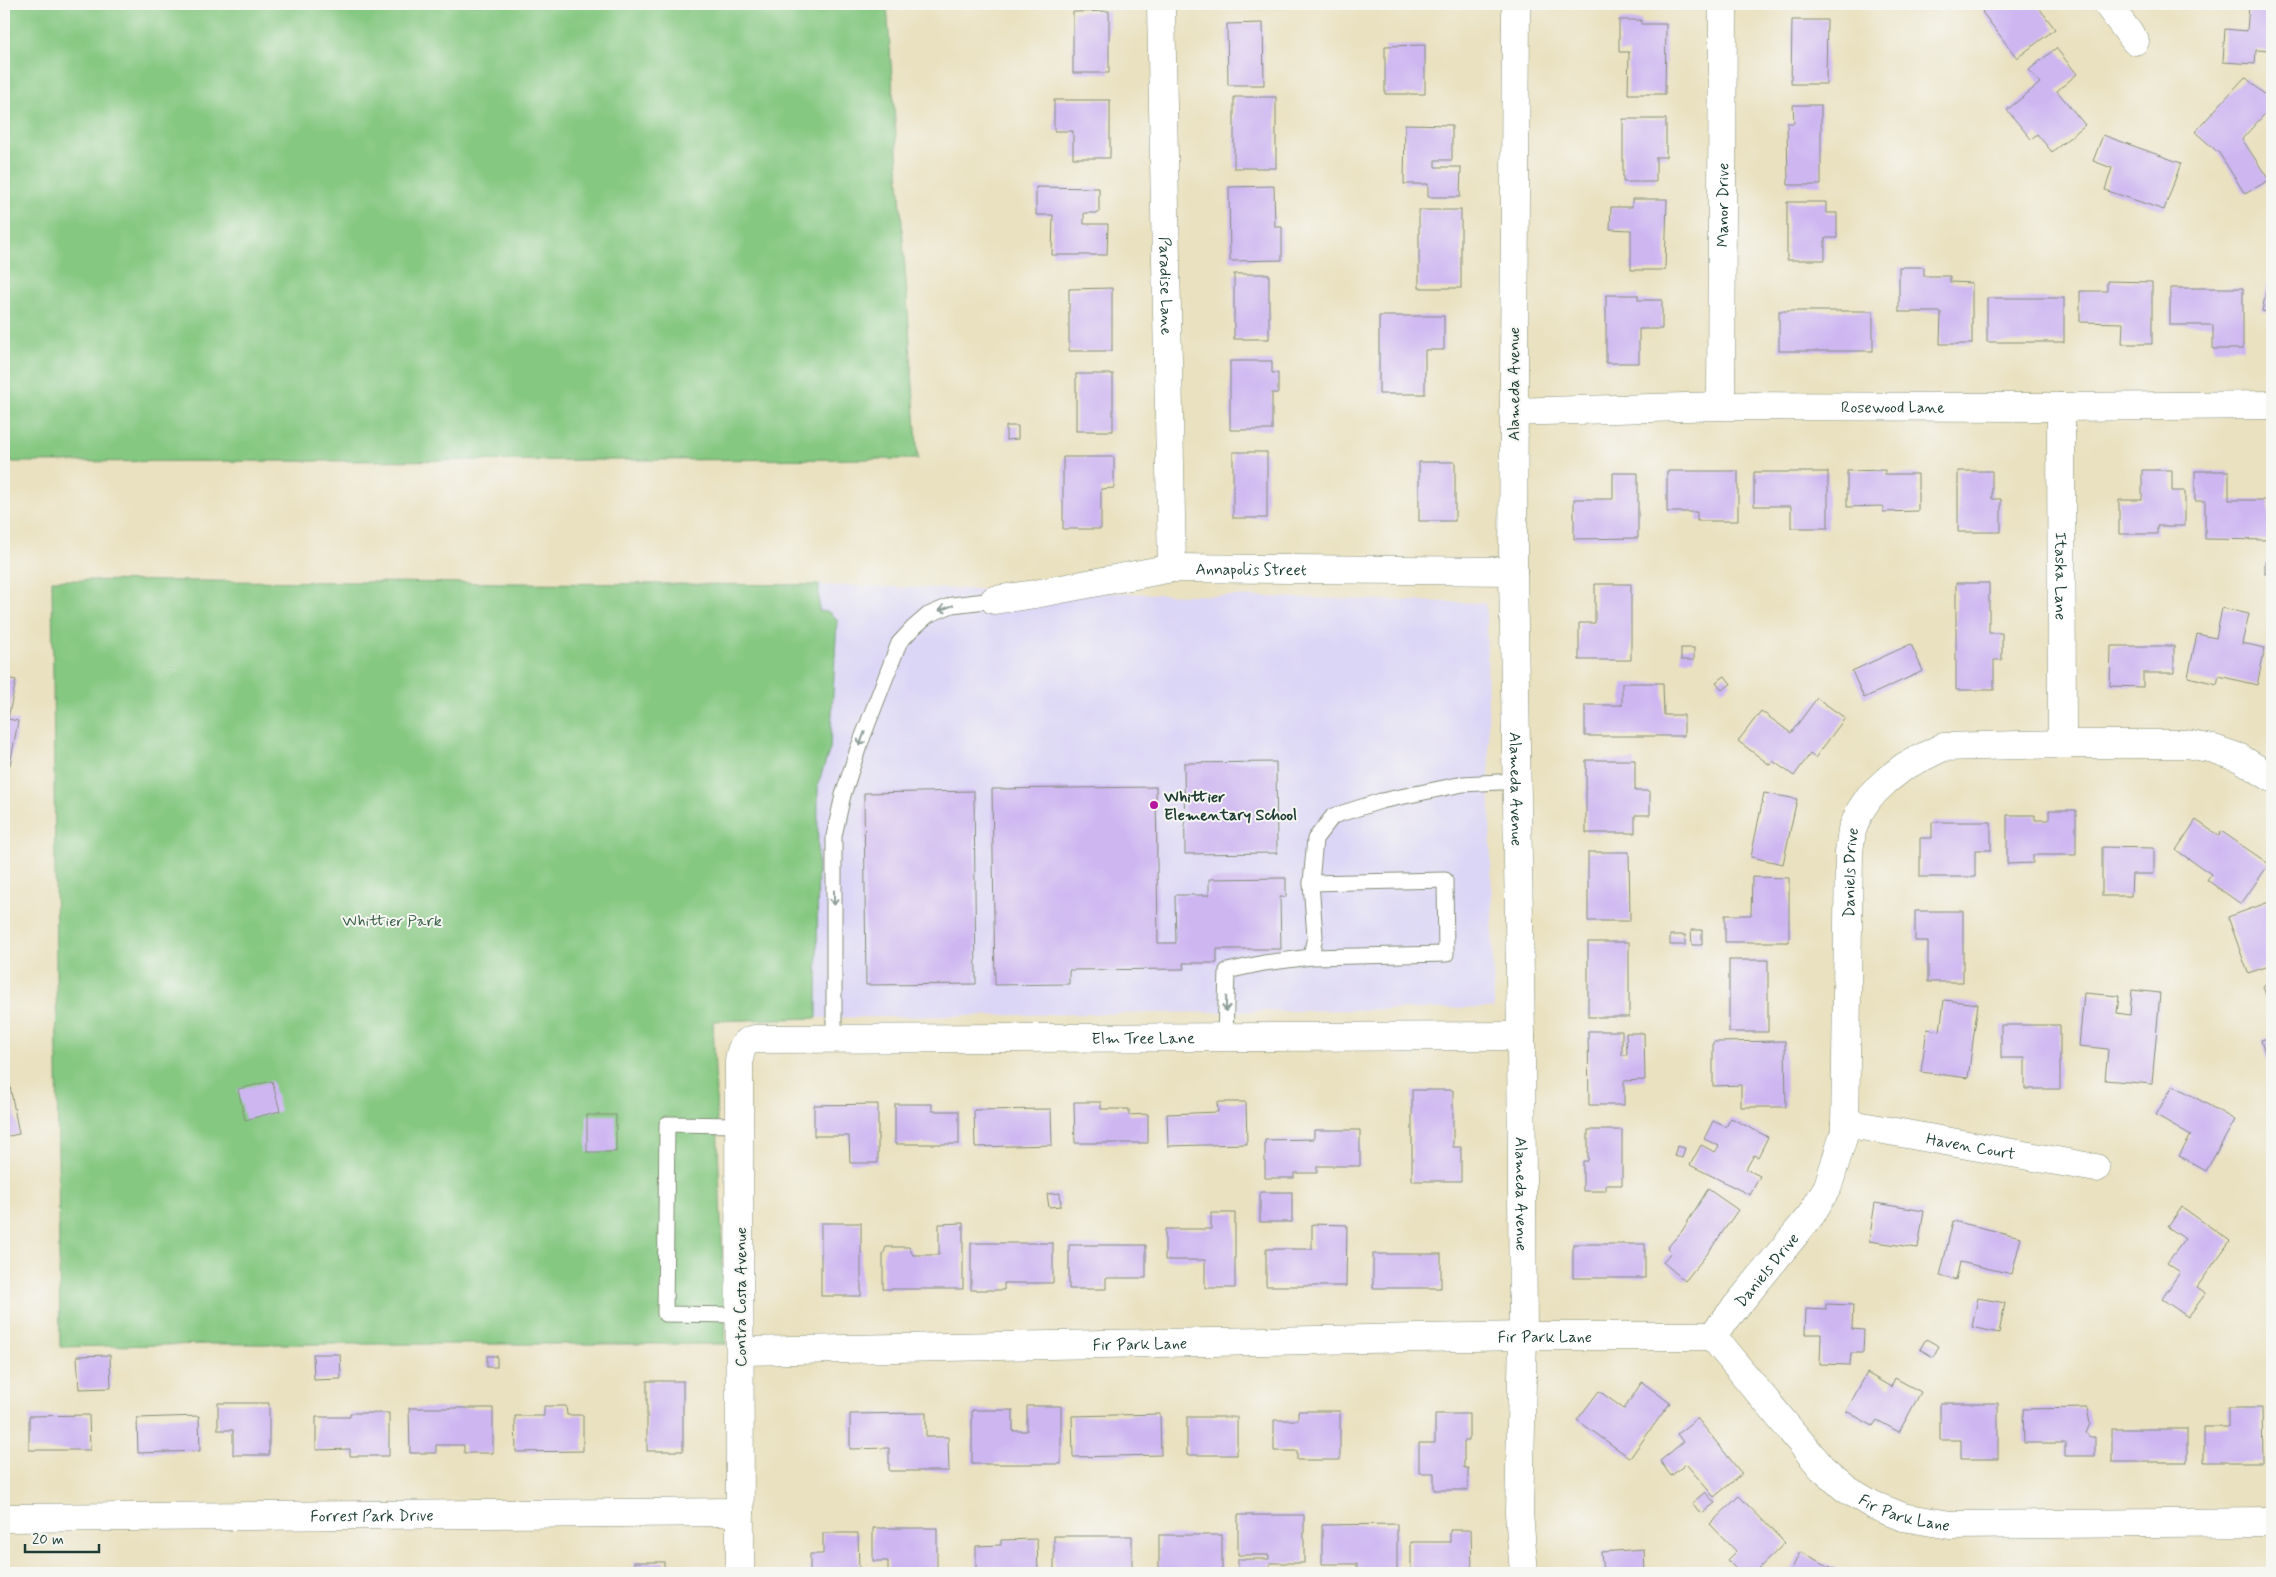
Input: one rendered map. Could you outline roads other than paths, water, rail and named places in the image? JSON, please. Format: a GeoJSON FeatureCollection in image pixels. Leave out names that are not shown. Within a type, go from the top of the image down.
{"type":"FeatureCollection","features":[{"type":"Feature","properties":{"kind":"street","name":"Paradise Lane"},"geometry":{"type":"LineString","coordinates":[[1161,4],[1172,568]]}},
{"type":"Feature","properties":{"kind":"street","name":"Alameda Avenue"},"geometry":{"type":"LineString","coordinates":[[1516,4],[1513,571],[1521,1036],[1523,1336],[1519,1513],[1524,1573]]}},
{"type":"Feature","properties":{"kind":"street","name":"Manor Drive"},"geometry":{"type":"LineString","coordinates":[[1721,406],[1723,4]]}},
{"type":"Feature","properties":{"kind":"street"},"geometry":{"type":"LineString","coordinates":[[2107,4],[2134,41]]}},
{"type":"Feature","properties":{"kind":"street","name":"Rosewood Lane"},"geometry":{"type":"LineString","coordinates":[[1513,412],[1721,406],[2062,407],[2272,405]]}},
{"type":"Feature","properties":{"kind":"street","name":"Itaska Lane"},"geometry":{"type":"LineString","coordinates":[[2062,407],[2062,744]]}},
{"type":"Feature","properties":{"kind":"street","name":"Annapolis Street"},"geometry":{"type":"LineString","coordinates":[[994,600],[1172,568],[1513,571]]}},
{"type":"Feature","properties":{"kind":"street","name":"Daniels Drive"},"geometry":{"type":"LineString","coordinates":[[1712,1336],[1811,1215],[1828,1186],[1845,1131],[1847,885],[1852,830],[1860,811],[1870,796],[1887,780],[1918,759],[1943,747],[2062,744],[2195,746],[2214,749],[2240,758],[2272,778]]}},
{"type":"Feature","properties":{"kind":"street","name":"Elm Tree Lane"},"geometry":{"type":"LineString","coordinates":[[764,1039],[1521,1036]]}},
{"type":"Feature","properties":{"kind":"street","name":"Contra Costa Avenue"},"geometry":{"type":"LineString","coordinates":[[740,1573],[740,1052],[747,1041],[764,1039]]}},
{"type":"Feature","properties":{"kind":"street","name":"Haven Court"},"geometry":{"type":"LineString","coordinates":[[1845,1123],[2096,1168]]}},
{"type":"Feature","properties":{"kind":"street","name":"Fir Park Lane"},"geometry":{"type":"LineString","coordinates":[[740,1351],[1523,1336],[1712,1336],[1822,1468],[1846,1489],[1873,1505],[1903,1517],[1950,1525],[2272,1522]]}},
{"type":"Feature","properties":{"kind":"street","name":"Forrest Park Drive"},"geometry":{"type":"LineString","coordinates":[[4,1518],[740,1512]]}},
{"type":"Feature","properties":{"kind":"lane"},"geometry":{"type":"LineString","coordinates":[[834,1039],[834,836],[858,749],[899,643],[905,636],[928,615],[952,606],[994,600]]}},
{"type":"Feature","properties":{"kind":"lane"},"geometry":{"type":"LineString","coordinates":[[1311,957],[1315,936],[1311,883],[1315,839],[1333,816],[1381,800],[1463,784],[1516,781]]}},
{"type":"Feature","properties":{"kind":"lane"},"geometry":{"type":"LineString","coordinates":[[1225,1037],[1227,971],[1264,963],[1311,957],[1446,954],[1445,880],[1311,883]]}},
{"type":"Feature","properties":{"kind":"lane"},"geometry":{"type":"LineString","coordinates":[[739,1125],[666,1124],[665,1314],[740,1315]]}},
{"type":"Feature","properties":{"kind":"place","name":"Whittier Elementary School"},"geometry":{"type":"Point","coordinates":[1154,805]}},
{"type":"Feature","properties":{"kind":"park label","name":"Whittier Park"},"geometry":{"type":"Point","coordinates":[392,920]}}]}
